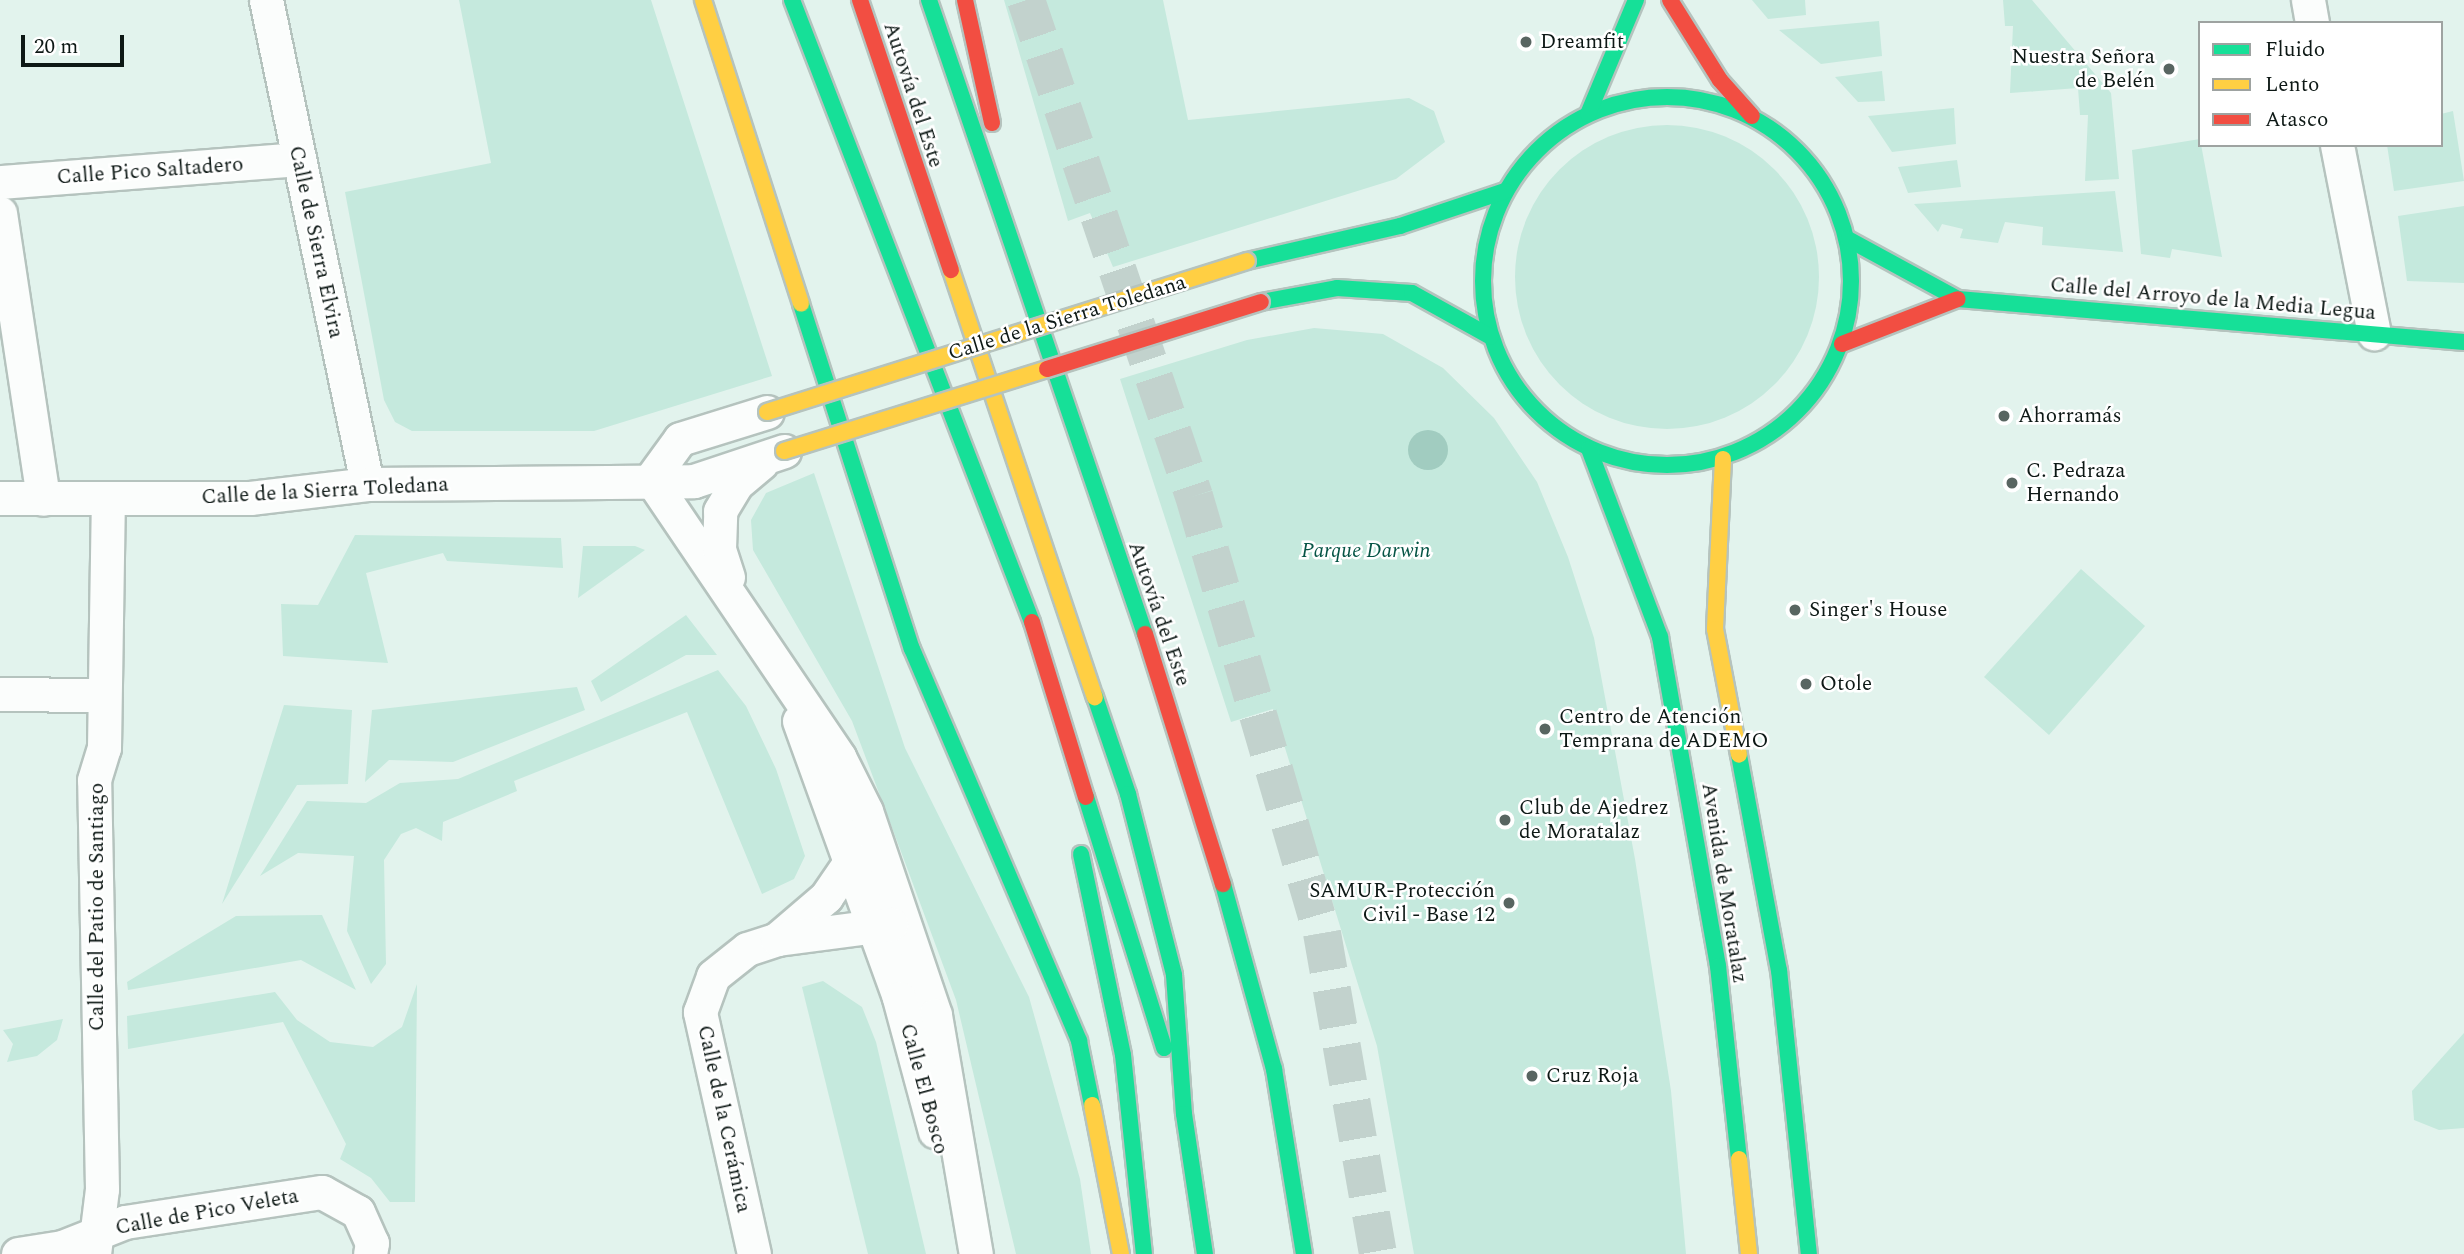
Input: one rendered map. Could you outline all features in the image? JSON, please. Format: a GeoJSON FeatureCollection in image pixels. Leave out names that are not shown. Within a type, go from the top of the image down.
{"type":"FeatureCollection","features":[{"type":"Feature","properties":{"kind":"main road"},"geometry":{"type":"LineString","coordinates":[[703,0],[912,649],[1079,1041],[1121,1254]]}},
{"type":"Feature","properties":{"kind":"main road"},"geometry":{"type":"LineString","coordinates":[[718,0],[806,317]]}},
{"type":"Feature","properties":{"kind":"main road"},"geometry":{"type":"LineString","coordinates":[[792,0],[911,318],[1029,614],[1184,1114]]}},
{"type":"Feature","properties":{"kind":"main road","name":"Autovía del Este"},"geometry":{"type":"LineString","coordinates":[[860,0],[1128,794],[1174,975],[1184,1114],[1205,1254]]}},
{"type":"Feature","properties":{"kind":"main road","name":"Autovía del Este"},"geometry":{"type":"LineString","coordinates":[[929,0],[1023,283],[1191,770],[1274,1069],[1304,1254]]}},
{"type":"Feature","properties":{"kind":"main road"},"geometry":{"type":"LineString","coordinates":[[965,0],[1023,283]]}},
{"type":"Feature","properties":{"kind":"main road"},"geometry":{"type":"LineString","coordinates":[[1588,114],[1636,0]]}},
{"type":"Feature","properties":{"kind":"main road"},"geometry":{"type":"LineString","coordinates":[[1670,0],[1720,80],[1754,117],[1796,148],[1828,190],[1848,239],[1850,310],[1842,344],[1796,415],[1762,441],[1723,458],[1678,467],[1632,463],[1589,449],[1546,421],[1513,383],[1491,337],[1483,288],[1486,250],[1505,191],[1532,153],[1588,114],[1654,97],[1700,99],[1754,117]]}},
{"type":"Feature","properties":{"kind":"main road","name":"Calle de la Sierra Toledana"},"geometry":{"type":"LineString","coordinates":[[767,412],[1247,261],[1400,226],[1505,191]]}},
{"type":"Feature","properties":{"kind":"main road","name":"Calle del Arroyo de la Media Legua"},"geometry":{"type":"LineString","coordinates":[[1848,239],[1958,299],[2374,332],[2464,342]]}},
{"type":"Feature","properties":{"kind":"main road","name":"Calle de la Sierra Toledana"},"geometry":{"type":"LineString","coordinates":[[777,453],[1261,302],[1337,288],[1412,293],[1491,337]]}},
{"type":"Feature","properties":{"kind":"main road","name":"Calle del Arroyo de la Media Legua"},"geometry":{"type":"LineString","coordinates":[[1842,344],[1958,299]]}},
{"type":"Feature","properties":{"kind":"main road"},"geometry":{"type":"LineString","coordinates":[[911,318],[991,569]]}},
{"type":"Feature","properties":{"kind":"main road","name":"Avenida de Moratalaz"},"geometry":{"type":"LineString","coordinates":[[1589,449],[1660,637],[1718,966],[1749,1254]]}},
{"type":"Feature","properties":{"kind":"main road","name":"Avenida de Moratalaz"},"geometry":{"type":"LineString","coordinates":[[1723,458],[1715,629],[1779,970],[1809,1254]]}},
{"type":"Feature","properties":{"kind":"main road"},"geometry":{"type":"LineString","coordinates":[[1075,834],[1123,1055],[1144,1254]]}},
{"type":"Feature","properties":{"kind":"street","name":"Calle de Sierra Elvira"},"geometry":{"type":"LineString","coordinates":[[266,0],[367,484]]}},
{"type":"Feature","properties":{"kind":"street"},"geometry":{"type":"LineString","coordinates":[[2308,0],[2312,21]]}},
{"type":"Feature","properties":{"kind":"street"},"geometry":{"type":"LineString","coordinates":[[2337,147],[2374,332]]}},
{"type":"Feature","properties":{"kind":"street","name":"Calle Pico Saltadero"},"geometry":{"type":"LineString","coordinates":[[0,182],[299,159]]}},
{"type":"Feature","properties":{"kind":"street"},"geometry":{"type":"LineString","coordinates":[[0,213],[43,499]]}},
{"type":"Feature","properties":{"kind":"street","name":"Calle de la Sierra Toledana"},"geometry":{"type":"LineString","coordinates":[[651,480],[680,439],[767,412]]}},
{"type":"Feature","properties":{"kind":"street","name":"Calle de la Sierra Toledana"},"geometry":{"type":"LineString","coordinates":[[0,498],[250,498],[367,484],[694,481],[777,453]]}},
{"type":"Feature","properties":{"kind":"street","name":"Calle El Bosco"},"geometry":{"type":"LineString","coordinates":[[732,592],[719,549],[720,510],[736,484],[777,453]]}},
{"type":"Feature","properties":{"kind":"street","name":"Calle El Bosco"},"geometry":{"type":"LineString","coordinates":[[651,480],[732,592],[782,676],[839,757],[889,866],[935,1015],[976,1254]]}},
{"type":"Feature","properties":{"kind":"street","name":"Calle del Patio de Santiago"},"geometry":{"type":"LineString","coordinates":[[97,1243],[94,780],[104,748],[108,499]]}},
{"type":"Feature","properties":{"kind":"street","name":"Calle El Bosco"},"geometry":{"type":"LineString","coordinates":[[782,676],[852,859],[872,925],[899,998],[970,1254]]}},
{"type":"Feature","properties":{"kind":"street"},"geometry":{"type":"LineString","coordinates":[[0,694],[104,695]]}},
{"type":"Feature","properties":{"kind":"street","name":"Calle de la Cerámica"},"geometry":{"type":"LineString","coordinates":[[777,939],[826,897],[852,859]]}},
{"type":"Feature","properties":{"kind":"street"},"geometry":{"type":"LineString","coordinates":[[872,925],[887,922],[912,936]]}},
{"type":"Feature","properties":{"kind":"street","name":"Calle de la Cerámica"},"geometry":{"type":"LineString","coordinates":[[754,1254],[700,1012],[713,976],[747,949],[777,939],[872,925]]}},
{"type":"Feature","properties":{"kind":"street","name":"Calle de Pico Veleta"},"geometry":{"type":"LineString","coordinates":[[18,1254],[97,1243],[125,1222],[323,1192],[358,1212],[371,1249]]}},
{"type":"Feature","properties":{"kind":"green space"},"geometry":{"type":"Polygon","coordinates":[[[459,0],[651,0],[772,376],[594,431],[412,431],[395,422],[384,400],[345,192],[491,163],[459,0]]]}},
{"type":"Feature","properties":{"kind":"green space"},"geometry":{"type":"Polygon","coordinates":[[[1004,0],[1163,0],[1188,120],[1409,98],[1434,111],[1445,142],[1396,179],[1113,267],[1090,213],[1068,221],[1004,0]]]}},
{"type":"Feature","properties":{"kind":"green space"},"geometry":{"type":"Polygon","coordinates":[[[1752,0],[1805,0],[1806,15],[1768,19],[1752,0]]]}},
{"type":"Feature","properties":{"kind":"green space"},"geometry":{"type":"Polygon","coordinates":[[[2003,0],[2032,0],[2111,93],[2119,179],[2085,181],[2088,115],[2080,115],[2078,88],[2010,93],[2013,26],[2005,26],[2003,0]]]}},
{"type":"Feature","properties":{"kind":"green space"},"geometry":{"type":"Polygon","coordinates":[[[1879,21],[1882,56],[1821,64],[1779,30],[1879,21]]]}},
{"type":"Feature","properties":{"kind":"green space"},"geometry":{"type":"Polygon","coordinates":[[[1882,71],[1885,101],[1858,102],[1835,77],[1882,71]]]}},
{"type":"Feature","properties":{"kind":"green space"},"geometry":{"type":"Polygon","coordinates":[[[1954,108],[1956,144],[1892,152],[1868,116],[1954,108]]]}},
{"type":"Feature","properties":{"kind":"green space"},"geometry":{"type":"Polygon","coordinates":[[[2453,111],[2464,181],[2394,191],[2387,147],[2443,147],[2443,114],[2453,111]]]}},
{"type":"Feature","properties":{"kind":"green space"},"geometry":{"type":"Polygon","coordinates":[[[1667,125],[1697,128],[1725,137],[1751,151],[1774,170],[1793,193],[1807,219],[1816,247],[1819,277],[1816,307],[1807,335],[1793,361],[1774,384],[1751,403],[1725,417],[1697,426],[1667,429],[1637,426],[1609,417],[1583,403],[1560,384],[1541,361],[1527,335],[1518,307],[1515,277],[1518,247],[1527,219],[1541,193],[1560,170],[1583,151],[1609,137],[1637,128],[1667,125]]]}},
{"type":"Feature","properties":{"kind":"green space"},"geometry":{"type":"Polygon","coordinates":[[[2198,139],[2222,257],[2172,249],[2170,258],[2141,254],[2132,150],[2198,139]]]}},
{"type":"Feature","properties":{"kind":"green space"},"geometry":{"type":"Polygon","coordinates":[[[1957,160],[1961,187],[1908,193],[1898,167],[1957,160]]]}},
{"type":"Feature","properties":{"kind":"green space"},"geometry":{"type":"Polygon","coordinates":[[[2115,191],[2123,252],[2042,245],[2043,227],[2005,222],[1998,243],[1960,238],[1963,229],[1942,224],[1938,232],[1914,204],[2115,191]]]}},
{"type":"Feature","properties":{"kind":"green space"},"geometry":{"type":"Polygon","coordinates":[[[2464,206],[2464,283],[2407,281],[2398,216],[2464,206]]]}},
{"type":"Feature","properties":{"kind":"green space","name":"Parque Darwin"},"geometry":{"type":"Polygon","coordinates":[[[1314,328],[1383,334],[1443,368],[1494,418],[1537,482],[1568,557],[1594,638],[1635,859],[1671,1091],[1686,1254],[1414,1254],[1377,1046],[1273,709],[1231,722],[1120,379],[1247,340],[1314,328]]]}},
{"type":"Feature","properties":{"kind":"green space"},"geometry":{"type":"Polygon","coordinates":[[[814,473],[905,748],[1029,997],[1080,1179],[1091,1254],[1016,1254],[956,1000],[903,857],[852,721],[753,550],[751,520],[766,493],[814,473]]]}},
{"type":"Feature","properties":{"kind":"green space"},"geometry":{"type":"Polygon","coordinates":[[[355,535],[561,538],[563,568],[447,561],[443,553],[366,573],[388,663],[283,656],[281,604],[318,605],[355,535]]]}},
{"type":"Feature","properties":{"kind":"green space"},"geometry":{"type":"Polygon","coordinates":[[[583,546],[635,546],[645,550],[578,598],[583,546]]]}},
{"type":"Feature","properties":{"kind":"green space"},"geometry":{"type":"Polygon","coordinates":[[[2081,569],[2145,626],[2049,735],[1984,677],[2081,569]]]}},
{"type":"Feature","properties":{"kind":"green space"},"geometry":{"type":"Polygon","coordinates":[[[686,615],[717,655],[686,655],[601,702],[591,681],[686,615]]]}},
{"type":"Feature","properties":{"kind":"green space"},"geometry":{"type":"Polygon","coordinates":[[[718,670],[746,706],[776,769],[805,856],[794,879],[762,894],[687,712],[514,781],[517,791],[443,822],[442,841],[416,828],[401,834],[384,860],[386,964],[371,984],[347,931],[354,856],[298,853],[260,876],[307,801],[366,803],[400,783],[458,779],[718,670]]]}},
{"type":"Feature","properties":{"kind":"green space"},"geometry":{"type":"Polygon","coordinates":[[[577,687],[585,710],[453,762],[389,760],[365,782],[372,710],[577,687]]]}},
{"type":"Feature","properties":{"kind":"green space"},"geometry":{"type":"Polygon","coordinates":[[[284,705],[352,710],[348,784],[297,785],[222,904],[284,705]]]}},
{"type":"Feature","properties":{"kind":"green space"},"geometry":{"type":"Polygon","coordinates":[[[322,915],[356,990],[301,960],[128,990],[127,982],[236,916],[322,915]]]}},
{"type":"Feature","properties":{"kind":"green space"},"geometry":{"type":"Polygon","coordinates":[[[823,981],[862,1007],[876,1042],[926,1254],[868,1254],[802,987],[823,981]]]}},
{"type":"Feature","properties":{"kind":"green space"},"geometry":{"type":"Polygon","coordinates":[[[417,984],[415,1202],[390,1202],[371,1178],[340,1159],[346,1144],[283,1022],[128,1049],[127,1016],[275,992],[297,1020],[330,1042],[373,1047],[402,1027],[417,984]]]}},
{"type":"Feature","properties":{"kind":"green space"},"geometry":{"type":"Polygon","coordinates":[[[63,1019],[57,1040],[37,1056],[7,1062],[13,1044],[3,1030],[63,1019]]]}},
{"type":"Feature","properties":{"kind":"green space"},"geometry":{"type":"Polygon","coordinates":[[[2464,1033],[2464,1128],[2439,1130],[2414,1120],[2412,1091],[2464,1033]]]}},
{"type":"Feature","properties":{"kind":"shaded area"},"geometry":{"type":"Polygon","coordinates":[[[1428,430],[1442,436],[1448,450],[1442,464],[1428,470],[1414,464],[1408,450],[1414,436],[1428,430]]]}},
{"type":"Feature","properties":{"kind":"tunnel"},"geometry":{"type":"LineString","coordinates":[[1026,0],[1194,496],[1322,933],[1378,1254]]}},
{"type":"Feature","properties":{"kind":"traffic: fast"},"geometry":{"type":"LineString","coordinates":[[792,0],[1032,622]]}},
{"type":"Feature","properties":{"kind":"traffic: fast"},"geometry":{"type":"LineString","coordinates":[[929,0],[1145,634]]}},
{"type":"Feature","properties":{"kind":"traffic: fast"},"geometry":{"type":"LineString","coordinates":[[1588,114],[1636,0]]}},
{"type":"Feature","properties":{"kind":"traffic: fast"},"geometry":{"type":"LineString","coordinates":[[1667,97],[1703,100],[1738,111],[1769,128],[1797,151],[1820,179],[1837,210],[1848,245],[1851,281],[1848,317],[1837,352],[1820,383],[1797,411],[1769,434],[1738,451],[1703,462],[1667,465],[1631,462],[1596,451],[1565,434],[1537,411],[1514,383],[1497,352],[1486,317],[1483,281],[1486,245],[1497,210],[1514,179],[1537,151],[1565,128],[1596,111],[1631,100],[1667,97]]}},
{"type":"Feature","properties":{"kind":"traffic: fast"},"geometry":{"type":"LineString","coordinates":[[1247,261],[1400,226],[1505,191]]}},
{"type":"Feature","properties":{"kind":"traffic: fast"},"geometry":{"type":"LineString","coordinates":[[1848,239],[1958,299],[2464,342]]}},
{"type":"Feature","properties":{"kind":"traffic: fast"},"geometry":{"type":"LineString","coordinates":[[1261,302],[1337,288],[1412,293],[1491,337]]}},
{"type":"Feature","properties":{"kind":"traffic: fast"},"geometry":{"type":"LineString","coordinates":[[801,304],[912,649],[1079,1041],[1092,1105]]}},
{"type":"Feature","properties":{"kind":"traffic: fast"},"geometry":{"type":"LineString","coordinates":[[1589,449],[1660,637],[1718,966],[1739,1159]]}},
{"type":"Feature","properties":{"kind":"traffic: fast"},"geometry":{"type":"LineString","coordinates":[[1095,697],[1128,794],[1174,975],[1184,1114],[1205,1254]]}},
{"type":"Feature","properties":{"kind":"traffic: fast"},"geometry":{"type":"LineString","coordinates":[[1739,755],[1779,970],[1809,1254]]}},
{"type":"Feature","properties":{"kind":"traffic: fast"},"geometry":{"type":"LineString","coordinates":[[1086,797],[1164,1048]]}},
{"type":"Feature","properties":{"kind":"traffic: fast"},"geometry":{"type":"LineString","coordinates":[[1081,854],[1123,1055],[1144,1254]]}},
{"type":"Feature","properties":{"kind":"traffic: fast"},"geometry":{"type":"LineString","coordinates":[[1223,884],[1274,1069],[1304,1254]]}},
{"type":"Feature","properties":{"kind":"traffic: slow"},"geometry":{"type":"LineString","coordinates":[[703,0],[801,304]]}},
{"type":"Feature","properties":{"kind":"traffic: slow"},"geometry":{"type":"LineString","coordinates":[[767,412],[1247,261]]}},
{"type":"Feature","properties":{"kind":"traffic: slow"},"geometry":{"type":"LineString","coordinates":[[951,270],[1095,697]]}},
{"type":"Feature","properties":{"kind":"traffic: slow"},"geometry":{"type":"LineString","coordinates":[[784,451],[1047,369]]}},
{"type":"Feature","properties":{"kind":"traffic: slow"},"geometry":{"type":"LineString","coordinates":[[1723,459],[1715,629],[1739,755]]}},
{"type":"Feature","properties":{"kind":"traffic: slow"},"geometry":{"type":"LineString","coordinates":[[1092,1105],[1121,1254]]}},
{"type":"Feature","properties":{"kind":"traffic: slow"},"geometry":{"type":"LineString","coordinates":[[1739,1159],[1749,1254]]}},
{"type":"Feature","properties":{"kind":"traffic: jam"},"geometry":{"type":"LineString","coordinates":[[860,0],[951,270]]}},
{"type":"Feature","properties":{"kind":"traffic: jam"},"geometry":{"type":"LineString","coordinates":[[965,0],[992,123]]}},
{"type":"Feature","properties":{"kind":"traffic: jam"},"geometry":{"type":"LineString","coordinates":[[1670,0],[1720,80],[1752,116]]}},
{"type":"Feature","properties":{"kind":"traffic: jam"},"geometry":{"type":"LineString","coordinates":[[1842,344],[1958,299]]}},
{"type":"Feature","properties":{"kind":"traffic: jam"},"geometry":{"type":"LineString","coordinates":[[1047,369],[1261,302]]}},
{"type":"Feature","properties":{"kind":"traffic: jam"},"geometry":{"type":"LineString","coordinates":[[1032,622],[1086,797]]}},
{"type":"Feature","properties":{"kind":"traffic: jam"},"geometry":{"type":"LineString","coordinates":[[1145,634],[1223,884]]}},
{"type":"Feature","properties":{"kind":"place","name":"Dreamfit"},"geometry":{"type":"Point","coordinates":[1526,42]}},
{"type":"Feature","properties":{"kind":"place","name":"Nuestra Señora de Belén"},"geometry":{"type":"Point","coordinates":[2169,69]}},
{"type":"Feature","properties":{"kind":"place","name":"Ahorramás"},"geometry":{"type":"Point","coordinates":[2004,416]}},
{"type":"Feature","properties":{"kind":"place","name":"C. Pedraza Hernando"},"geometry":{"type":"Point","coordinates":[2012,483]}},
{"type":"Feature","properties":{"kind":"place","name":"Singer's House"},"geometry":{"type":"Point","coordinates":[1795,610]}},
{"type":"Feature","properties":{"kind":"place","name":"Otole"},"geometry":{"type":"Point","coordinates":[1806,684]}},
{"type":"Feature","properties":{"kind":"place","name":"Centro de Atención Temprana de ADEMO"},"geometry":{"type":"Point","coordinates":[1545,729]}},
{"type":"Feature","properties":{"kind":"place","name":"Club de Ajedrez de Moratalaz"},"geometry":{"type":"Point","coordinates":[1505,820]}},
{"type":"Feature","properties":{"kind":"place","name":"SAMUR-Protección Civil - Base 12"},"geometry":{"type":"Point","coordinates":[1509,903]}},
{"type":"Feature","properties":{"kind":"place","name":"Cruz Roja"},"geometry":{"type":"Point","coordinates":[1532,1076]}}]}
